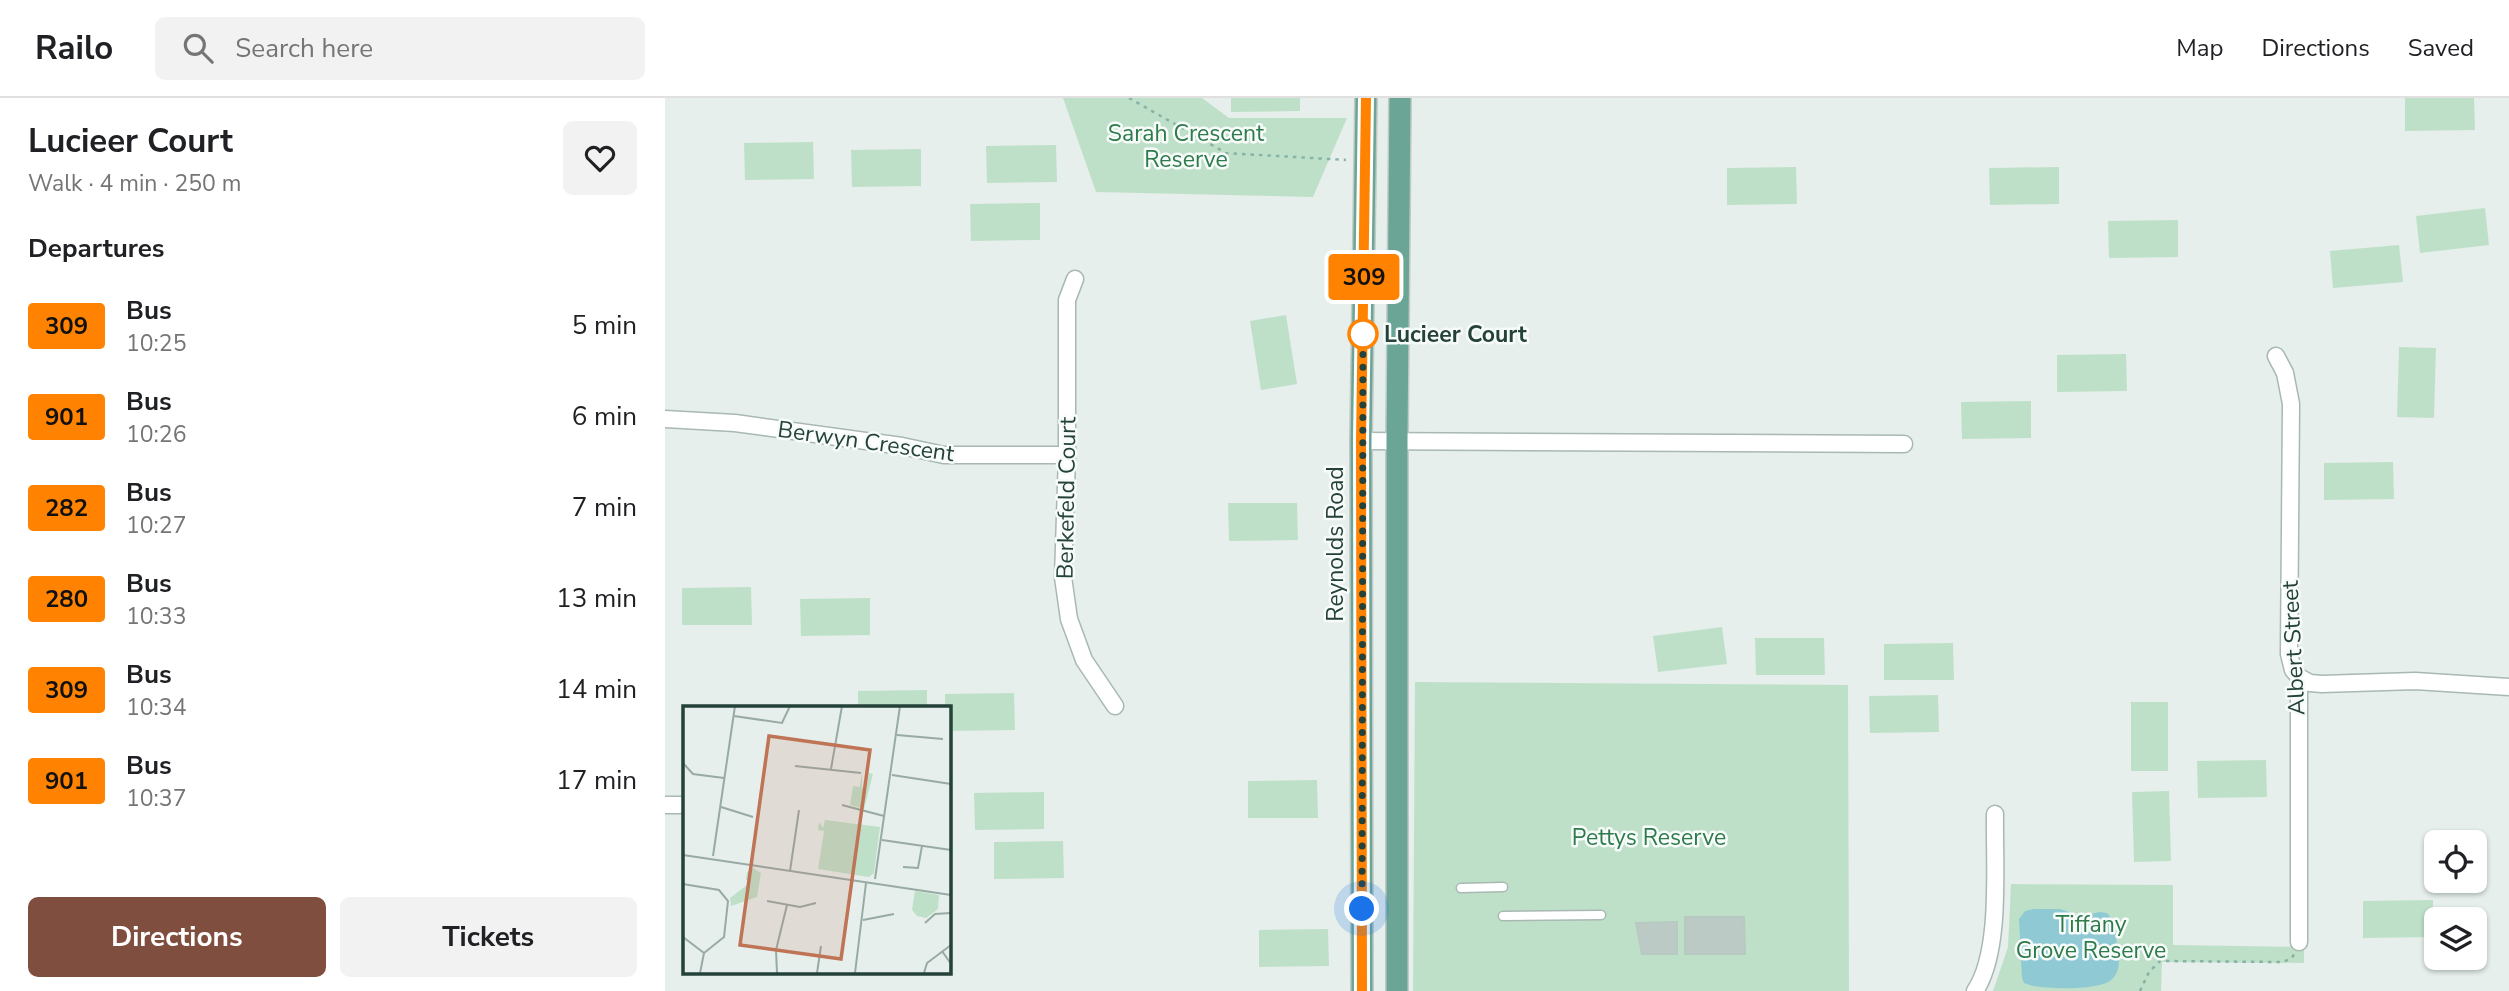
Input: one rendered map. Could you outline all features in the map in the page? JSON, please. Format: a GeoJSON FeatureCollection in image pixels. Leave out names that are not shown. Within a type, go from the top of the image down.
{"type":"FeatureCollection","features":[{"type":"Feature","properties":{"kind":"main road","name":"Reynolds Road"},"geometry":{"type":"LineString","coordinates":[[1362,991],[1361,441],[1367,98]]}},
{"type":"Feature","properties":{"kind":"main road"},"geometry":{"type":"LineString","coordinates":[[1397,991],[1400,98]]}},
{"type":"Feature","properties":{"kind":"street","name":"Berkefeld Court"},"geometry":{"type":"LineString","coordinates":[[1075,279],[1067,300],[1067,455],[1063,577],[1069,619],[1084,660],[1115,706]]}},
{"type":"Feature","properties":{"kind":"street","name":"Albert Street"},"geometry":{"type":"LineString","coordinates":[[2276,356],[2285,373],[2291,404],[2289,654],[2293,670],[2299,677],[2299,942]]}},
{"type":"Feature","properties":{"kind":"street","name":"Berwyn Crescent"},"geometry":{"type":"LineString","coordinates":[[665,419],[736,423],[902,446],[944,455],[1067,455]]}},
{"type":"Feature","properties":{"kind":"street"},"geometry":{"type":"LineString","coordinates":[[1361,441],[1904,444]]}},
{"type":"Feature","properties":{"kind":"street"},"geometry":{"type":"LineString","coordinates":[[2299,677],[2310,683],[2322,684],[2415,681],[2509,687]]}},
{"type":"Feature","properties":{"kind":"street"},"geometry":{"type":"LineString","coordinates":[[665,805],[683,805]]}},
{"type":"Feature","properties":{"kind":"street"},"geometry":{"type":"LineString","coordinates":[[1975,991],[1985,975],[1992,943],[1995,814]]}},
{"type":"Feature","properties":{"kind":"lane"},"geometry":{"type":"LineString","coordinates":[[1461,888],[1503,887]]}},
{"type":"Feature","properties":{"kind":"lane"},"geometry":{"type":"LineString","coordinates":[[1503,916],[1601,915]]}},
{"type":"Feature","properties":{"kind":"path"},"geometry":{"type":"LineString","coordinates":[[1129,98],[1226,153],[1350,160]]}},
{"type":"Feature","properties":{"kind":"path"},"geometry":{"type":"LineString","coordinates":[[2140,991],[2149,972],[2160,961],[2283,961],[2293,958],[2299,942]]}},
{"type":"Feature","properties":{"kind":"green space","name":"Sarah Crescent Reserve"},"geometry":{"type":"Polygon","coordinates":[[[1063,98],[1202,98],[1229,118],[1347,118],[1313,197],[1096,192],[1063,98]]]}},
{"type":"Feature","properties":{"kind":"green space"},"geometry":{"type":"Polygon","coordinates":[[[1231,98],[1300,98],[1300,111],[1231,112],[1231,98]]]}},
{"type":"Feature","properties":{"kind":"green space"},"geometry":{"type":"Polygon","coordinates":[[[2405,98],[2474,98],[2475,130],[2405,131],[2405,98]]]}},
{"type":"Feature","properties":{"kind":"green space"},"geometry":{"type":"Polygon","coordinates":[[[813,142],[814,179],[745,180],[744,143],[813,142]]]}},
{"type":"Feature","properties":{"kind":"green space"},"geometry":{"type":"Polygon","coordinates":[[[1056,145],[1057,182],[987,183],[986,146],[1056,145]]]}},
{"type":"Feature","properties":{"kind":"green space"},"geometry":{"type":"Polygon","coordinates":[[[921,149],[921,186],[852,187],[851,150],[921,149]]]}},
{"type":"Feature","properties":{"kind":"green space"},"geometry":{"type":"Polygon","coordinates":[[[1796,167],[1797,204],[1727,205],[1727,168],[1796,167]]]}},
{"type":"Feature","properties":{"kind":"green space"},"geometry":{"type":"Polygon","coordinates":[[[2059,167],[2059,204],[1990,205],[1989,168],[2059,167]]]}},
{"type":"Feature","properties":{"kind":"green space"},"geometry":{"type":"Polygon","coordinates":[[[1040,203],[1040,240],[971,241],[970,204],[1040,203]]]}},
{"type":"Feature","properties":{"kind":"green space"},"geometry":{"type":"Polygon","coordinates":[[[2485,208],[2489,245],[2420,253],[2416,216],[2485,208]]]}},
{"type":"Feature","properties":{"kind":"green space"},"geometry":{"type":"Polygon","coordinates":[[[2178,220],[2178,257],[2109,258],[2108,221],[2178,220]]]}},
{"type":"Feature","properties":{"kind":"green space"},"geometry":{"type":"Polygon","coordinates":[[[2399,245],[2403,282],[2333,288],[2330,251],[2399,245]]]}},
{"type":"Feature","properties":{"kind":"green space"},"geometry":{"type":"Polygon","coordinates":[[[1286,315],[1297,384],[1261,390],[1250,321],[1286,315]]]}},
{"type":"Feature","properties":{"kind":"green space"},"geometry":{"type":"Polygon","coordinates":[[[2399,347],[2436,348],[2434,418],[2397,417],[2399,347]]]}},
{"type":"Feature","properties":{"kind":"green space"},"geometry":{"type":"Polygon","coordinates":[[[2126,354],[2127,391],[2057,392],[2057,355],[2126,354]]]}},
{"type":"Feature","properties":{"kind":"green space"},"geometry":{"type":"Polygon","coordinates":[[[2031,401],[2031,438],[1962,439],[1961,402],[2031,401]]]}},
{"type":"Feature","properties":{"kind":"green space"},"geometry":{"type":"Polygon","coordinates":[[[2393,462],[2394,499],[2324,500],[2324,463],[2393,462]]]}},
{"type":"Feature","properties":{"kind":"green space"},"geometry":{"type":"Polygon","coordinates":[[[1228,503],[1297,503],[1298,540],[1229,541],[1228,503]]]}},
{"type":"Feature","properties":{"kind":"green space"},"geometry":{"type":"Polygon","coordinates":[[[751,587],[752,625],[682,625],[682,588],[751,587]]]}},
{"type":"Feature","properties":{"kind":"green space"},"geometry":{"type":"Polygon","coordinates":[[[870,598],[870,635],[801,636],[800,599],[870,598]]]}},
{"type":"Feature","properties":{"kind":"green space"},"geometry":{"type":"Polygon","coordinates":[[[1722,627],[1727,664],[1658,672],[1653,636],[1722,627]]]}},
{"type":"Feature","properties":{"kind":"green space"},"geometry":{"type":"Polygon","coordinates":[[[1755,638],[1824,638],[1825,675],[1756,675],[1755,638]]]}},
{"type":"Feature","properties":{"kind":"green space"},"geometry":{"type":"Polygon","coordinates":[[[1953,643],[1954,680],[1884,680],[1884,644],[1953,643]]]}},
{"type":"Feature","properties":{"kind":"green space","name":"Pettys Reserve"},"geometry":{"type":"Polygon","coordinates":[[[1415,682],[1848,685],[1849,991],[1413,991],[1415,682]]]}},
{"type":"Feature","properties":{"kind":"green space"},"geometry":{"type":"Polygon","coordinates":[[[927,690],[927,706],[858,706],[858,691],[927,690]]]}},
{"type":"Feature","properties":{"kind":"green space"},"geometry":{"type":"Polygon","coordinates":[[[1014,693],[1015,730],[950,731],[950,706],[945,706],[945,694],[1014,693]]]}},
{"type":"Feature","properties":{"kind":"green space"},"geometry":{"type":"Polygon","coordinates":[[[1938,695],[1939,732],[1870,733],[1869,696],[1938,695]]]}},
{"type":"Feature","properties":{"kind":"green space"},"geometry":{"type":"Polygon","coordinates":[[[2131,702],[2168,702],[2168,771],[2131,771],[2131,702]]]}},
{"type":"Feature","properties":{"kind":"green space"},"geometry":{"type":"Polygon","coordinates":[[[2266,760],[2267,797],[2198,798],[2197,761],[2266,760]]]}},
{"type":"Feature","properties":{"kind":"green space"},"geometry":{"type":"Polygon","coordinates":[[[1317,780],[1318,818],[1248,818],[1248,781],[1317,780]]]}},
{"type":"Feature","properties":{"kind":"green space"},"geometry":{"type":"Polygon","coordinates":[[[2169,791],[2171,861],[2134,862],[2132,792],[2169,791]]]}},
{"type":"Feature","properties":{"kind":"green space"},"geometry":{"type":"Polygon","coordinates":[[[1044,792],[1044,829],[975,830],[974,793],[1044,792]]]}},
{"type":"Feature","properties":{"kind":"green space"},"geometry":{"type":"Polygon","coordinates":[[[1063,841],[1064,878],[994,879],[994,842],[1063,841]]]}},
{"type":"Feature","properties":{"kind":"green space","name":"Tiffany Grove Reserve"},"geometry":{"type":"Polygon","coordinates":[[[2011,884],[2173,885],[2173,945],[2304,947],[2304,963],[2162,962],[2161,991],[1993,991],[2008,947],[2011,884]]]}},
{"type":"Feature","properties":{"kind":"green space"},"geometry":{"type":"Polygon","coordinates":[[[2433,900],[2433,907],[2424,907],[2424,937],[2363,938],[2363,901],[2433,900]]]}},
{"type":"Feature","properties":{"kind":"green space"},"geometry":{"type":"Polygon","coordinates":[[[1328,929],[1329,966],[1259,967],[1259,930],[1328,929]]]}},
{"type":"Feature","properties":{"kind":"water"},"geometry":{"type":"Polygon","coordinates":[[[2060,909],[2080,916],[2107,913],[2115,927],[2119,963],[2111,980],[2082,988],[2042,987],[2024,983],[2019,919],[2025,911],[2060,909]]]}},
{"type":"Feature","properties":{"kind":"building"},"geometry":{"type":"Polygon","coordinates":[[[1685,917],[1744,917],[1745,954],[1685,954],[1685,917]]]}},
{"type":"Feature","properties":{"kind":"building"},"geometry":{"type":"Polygon","coordinates":[[[1677,922],[1677,954],[1642,954],[1636,923],[1677,922]]]}},
{"type":"Feature","properties":{"kind":"bus line","name":"309"},"geometry":{"type":"LineString","coordinates":[[1362,991],[1361,441],[1366,98]]}},
{"type":"Feature","properties":{"kind":"place","name":"Lucieer Court"},"geometry":{"type":"Point","coordinates":[1363,334]}},
{"type":"Feature","properties":{"kind":"route"},"geometry":{"type":"LineString","coordinates":[[1362,909],[1363,326],[1363,334]]}}]}
